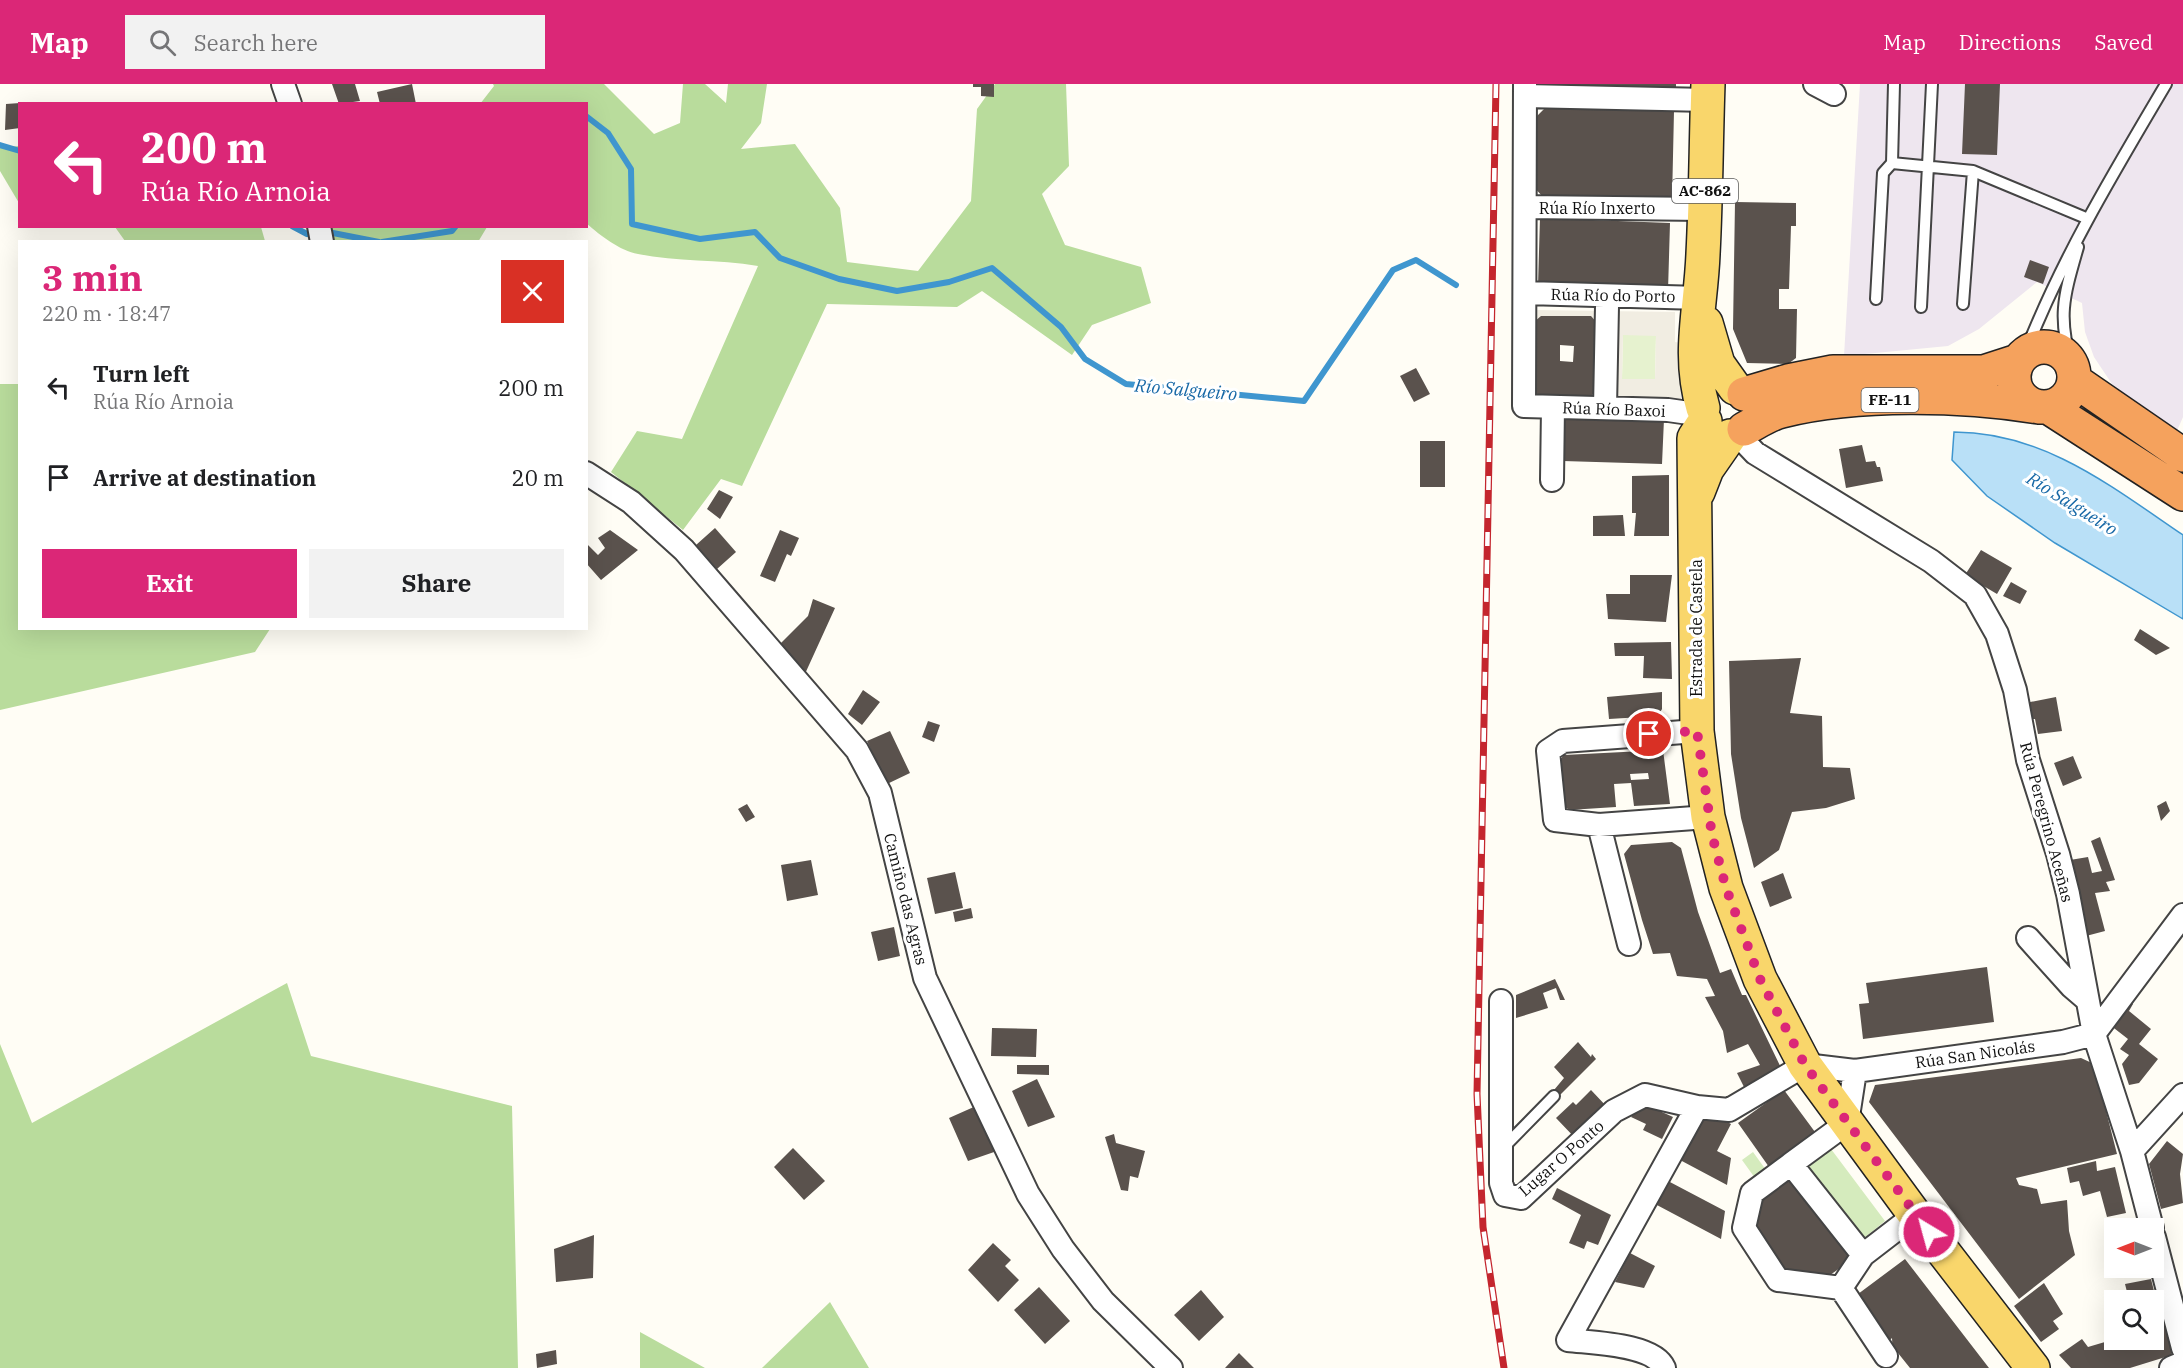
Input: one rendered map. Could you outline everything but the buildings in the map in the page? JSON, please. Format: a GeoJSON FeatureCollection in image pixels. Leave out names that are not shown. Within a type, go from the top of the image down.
{"type":"FeatureCollection","features":[{"type":"Feature","properties":{"kind":"highway","name":"FE-11"},"geometry":{"type":"LineString","coordinates":[[1739,391],[1833,372],[1984,372],[2022,357],[2034,348],[2053,348],[2068,358],[2073,373],[2183,455]]}},
{"type":"Feature","properties":{"kind":"highway","name":"FE-11"},"geometry":{"type":"LineString","coordinates":[[2022,357],[2013,380],[2016,390],[2029,404],[2044,407],[2183,494]]}},
{"type":"Feature","properties":{"kind":"highway"},"geometry":{"type":"LineString","coordinates":[[2044,407],[2063,401],[2073,373]]}},
{"type":"Feature","properties":{"kind":"highway","name":"FE-11"},"geometry":{"type":"LineString","coordinates":[[1720,424],[1824,403],[1908,399],[1998,401],[2044,407]]}},
{"type":"Feature","properties":{"kind":"main road","name":"AC-862"},"geometry":{"type":"LineString","coordinates":[[1708,92],[1695,381],[1720,424]]}},
{"type":"Feature","properties":{"kind":"main road","name":"AC-862"},"geometry":{"type":"LineString","coordinates":[[1698,308],[1718,364],[1751,407],[1749,423],[1720,424]]}},
{"type":"Feature","properties":{"kind":"main road","name":"AC-862"},"geometry":{"type":"LineString","coordinates":[[1720,424],[1706,400],[1718,389],[1739,391]]}},
{"type":"Feature","properties":{"kind":"main road","name":"Estrada de Castela"},"geometry":{"type":"LineString","coordinates":[[1720,424],[1694,438],[1697,731],[1708,817],[1726,888],[1760,979],[1805,1065],[2033,1368]]}},
{"type":"Feature","properties":{"kind":"street"},"geometry":{"type":"LineString","coordinates":[[283,84],[289,102]]}},
{"type":"Feature","properties":{"kind":"street"},"geometry":{"type":"LineString","coordinates":[[1698,308],[1523,302],[1525,90],[1708,92]]}},
{"type":"Feature","properties":{"kind":"street","name":"Rúa Río Inxerto"},"geometry":{"type":"LineString","coordinates":[[1525,207],[1704,209]]}},
{"type":"Feature","properties":{"kind":"street","name":"Rúa Río do Porto"},"geometry":{"type":"LineString","coordinates":[[1523,302],[1698,308]]}},
{"type":"Feature","properties":{"kind":"street","name":"Rúa Río Baxoi"},"geometry":{"type":"LineString","coordinates":[[1523,302],[1524,406],[1668,410],[1720,424]]}},
{"type":"Feature","properties":{"kind":"street"},"geometry":{"type":"LineString","coordinates":[[1605,408],[1607,306]]}},
{"type":"Feature","properties":{"kind":"street"},"geometry":{"type":"LineString","coordinates":[[1552,480],[1553,407]]}},
{"type":"Feature","properties":{"kind":"street","name":"Rúa Peregrino Aceñas"},"geometry":{"type":"LineString","coordinates":[[1720,424],[1755,453],[1931,561],[1975,595],[1997,634],[2015,690],[2028,760],[2058,854],[2068,894],[2094,1034],[2132,1151],[2149,1218]]}},
{"type":"Feature","properties":{"kind":"street","name":"Camiño das Agras"},"geometry":{"type":"LineString","coordinates":[[588,474],[631,502],[684,550],[857,750],[880,793],[925,978],[1028,1194],[1063,1249],[1103,1301],[1171,1368]]}},
{"type":"Feature","properties":{"kind":"street"},"geometry":{"type":"LineString","coordinates":[[1697,731],[1563,741],[1548,751],[1555,820],[1599,825],[1708,817]]}},
{"type":"Feature","properties":{"kind":"street"},"geometry":{"type":"LineString","coordinates":[[1599,825],[1629,944]]}},
{"type":"Feature","properties":{"kind":"street"},"geometry":{"type":"LineString","coordinates":[[2094,1034],[2183,915]]}},
{"type":"Feature","properties":{"kind":"street"},"geometry":{"type":"LineString","coordinates":[[2028,938],[2072,987],[2086,999]]}},
{"type":"Feature","properties":{"kind":"street","name":"Lugar O Ponto"},"geometry":{"type":"LineString","coordinates":[[1500,1001],[1501,1183],[1505,1195],[1521,1198],[1614,1111],[1645,1095],[1697,1107],[1729,1110],[1805,1065]]}},
{"type":"Feature","properties":{"kind":"street","name":"Rúa San Nicolás"},"geometry":{"type":"LineString","coordinates":[[1805,1065],[1855,1071],[2063,1042],[2094,1034]]}},
{"type":"Feature","properties":{"kind":"street"},"geometry":{"type":"LineString","coordinates":[[1855,1071],[1847,1123],[1752,1193],[1744,1228],[1778,1280],[1841,1288],[1886,1356]]}},
{"type":"Feature","properties":{"kind":"street"},"geometry":{"type":"LineString","coordinates":[[2132,1151],[2183,1095]]}},
{"type":"Feature","properties":{"kind":"street"},"geometry":{"type":"LineString","coordinates":[[1664,1368],[1661,1361],[1640,1350],[1568,1340],[1697,1107]]}},
{"type":"Feature","properties":{"kind":"street"},"geometry":{"type":"LineString","coordinates":[[1791,1164],[1863,1255]]}},
{"type":"Feature","properties":{"kind":"street"},"geometry":{"type":"LineString","coordinates":[[1841,1288],[1863,1255],[1916,1215]]}},
{"type":"Feature","properties":{"kind":"street"},"geometry":{"type":"LineString","coordinates":[[2164,1275],[2183,1348]]}},
{"type":"Feature","properties":{"kind":"street"},"geometry":{"type":"LineString","coordinates":[[2171,1368],[2183,1363]]}},
{"type":"Feature","properties":{"kind":"lane"},"geometry":{"type":"LineString","coordinates":[[1876,299],[1883,173],[1892,163],[1894,84]]}},
{"type":"Feature","properties":{"kind":"lane"},"geometry":{"type":"LineString","coordinates":[[1921,308],[1932,84]]}},
{"type":"Feature","properties":{"kind":"lane"},"geometry":{"type":"LineString","coordinates":[[2022,357],[2086,218],[2166,84]]}},
{"type":"Feature","properties":{"kind":"lane"},"geometry":{"type":"LineString","coordinates":[[1892,163],[1973,171],[2086,218]]}},
{"type":"Feature","properties":{"kind":"lane"},"geometry":{"type":"LineString","coordinates":[[1963,304],[1973,171]]}},
{"type":"Feature","properties":{"kind":"lane"},"geometry":{"type":"LineString","coordinates":[[2073,373],[2063,337],[2062,302],[2086,218]]}},
{"type":"Feature","properties":{"kind":"lane"},"geometry":{"type":"LineString","coordinates":[[1501,1151],[1554,1096]]}},
{"type":"Feature","properties":{"kind":"shaded area"},"geometry":{"type":"Polygon","coordinates":[[[1860,84],[2183,84],[2183,417],[2176,433],[2112,384],[2094,357],[2085,332],[2082,303],[2037,282],[1979,329],[1948,346],[1844,356],[1860,84]]]}},
{"type":"Feature","properties":{"kind":"shaded area"},"geometry":{"type":"Polygon","coordinates":[[[1535,310],[1675,312],[1675,342],[1682,343],[1681,403],[1531,402],[1535,310]],[[1541,316],[1533,389],[1590,397],[1597,390],[1598,324],[1541,316]],[[1623,335],[1622,379],[1655,379],[1656,336],[1623,335]]]}},
{"type":"Feature","properties":{"kind":"green space"},"geometry":{"type":"Polygon","coordinates":[[[493,84],[604,84],[654,134],[680,123],[683,84],[705,84],[726,103],[728,84],[767,84],[761,123],[741,149],[795,144],[840,208],[847,262],[918,271],[971,201],[977,109],[995,84],[1066,84],[1069,166],[1042,194],[1065,245],[1141,267],[1151,303],[1092,325],[1072,355],[982,291],[957,307],[827,304],[742,486],[721,479],[683,530],[611,472],[637,431],[682,439],[758,266],[638,254],[624,250],[604,238],[588,225],[588,102],[482,102],[494,86],[493,84]]]}},
{"type":"Feature","properties":{"kind":"green space"},"geometry":{"type":"Polygon","coordinates":[[[18,146],[18,201],[0,171],[0,148],[18,146]]]}},
{"type":"Feature","properties":{"kind":"green space"},"geometry":{"type":"Polygon","coordinates":[[[116,228],[261,228],[265,240],[124,240],[116,228]]]}},
{"type":"Feature","properties":{"kind":"green space"},"geometry":{"type":"Polygon","coordinates":[[[329,228],[486,228],[479,240],[333,240],[329,228]]]}},
{"type":"Feature","properties":{"kind":"green space"},"geometry":{"type":"Polygon","coordinates":[[[1623,335],[1656,335],[1655,379],[1622,379],[1623,335]]]}},
{"type":"Feature","properties":{"kind":"green space"},"geometry":{"type":"Polygon","coordinates":[[[0,384],[18,384],[18,630],[269,630],[255,652],[0,710],[0,384]]]}},
{"type":"Feature","properties":{"kind":"green space"},"geometry":{"type":"Polygon","coordinates":[[[287,983],[311,1056],[512,1106],[518,1368],[0,1368],[0,1044],[32,1123],[287,983]]]}},
{"type":"Feature","properties":{"kind":"green space"},"geometry":{"type":"Polygon","coordinates":[[[1828,1145],[1885,1221],[1863,1239],[1805,1162],[1828,1145]]]}},
{"type":"Feature","properties":{"kind":"green space"},"geometry":{"type":"Polygon","coordinates":[[[1753,1152],[1766,1170],[1755,1178],[1742,1160],[1753,1152]]]}},
{"type":"Feature","properties":{"kind":"green space"},"geometry":{"type":"Polygon","coordinates":[[[830,1302],[869,1368],[762,1368],[830,1302]]]}},
{"type":"Feature","properties":{"kind":"green space"},"geometry":{"type":"Polygon","coordinates":[[[640,1332],[705,1368],[640,1368],[640,1332]]]}},
{"type":"Feature","properties":{"kind":"water"},"geometry":{"type":"Polygon","coordinates":[[[1954,432],[1987,434],[2018,441],[2047,452],[2103,481],[2183,535],[2183,619],[2055,543],[1987,496],[1952,460],[1954,432]]]}},
{"type":"Feature","properties":{"kind":"waterway","name":"Río Salgueiro"},"geometry":{"type":"LineString","coordinates":[[588,118],[608,133],[631,169],[632,224],[700,239],[755,232],[780,258],[839,279],[897,291],[949,282],[992,268],[1061,327],[1085,359],[1126,384],[1304,401],[1393,270],[1416,260],[1456,285]]}},
{"type":"Feature","properties":{"kind":"waterway","name":"Río Salgueiro"},"geometry":{"type":"LineString","coordinates":[[0,145],[18,150]]}},
{"type":"Feature","properties":{"kind":"waterway","name":"Río Salgueiro"},"geometry":{"type":"LineString","coordinates":[[296,228],[307,234]]}},
{"type":"Feature","properties":{"kind":"waterway","name":"Río Salgueiro"},"geometry":{"type":"LineString","coordinates":[[395,240],[452,231],[454,228]]}},
{"type":"Feature","properties":{"kind":"waterway","name":"Río Salgueiro"},"geometry":{"type":"LineString","coordinates":[[333,233],[369,240]]}},
{"type":"Feature","properties":{"kind":"railway"},"geometry":{"type":"LineString","coordinates":[[1496,84],[1477,1094],[1483,1227],[1504,1368]]}},
{"type":"Feature","properties":{"kind":"route"},"geometry":{"type":"LineString","coordinates":[[1649,734],[1697,731],[1712,835],[1726,888],[1760,979],[1805,1065],[1929,1232]]}}]}
